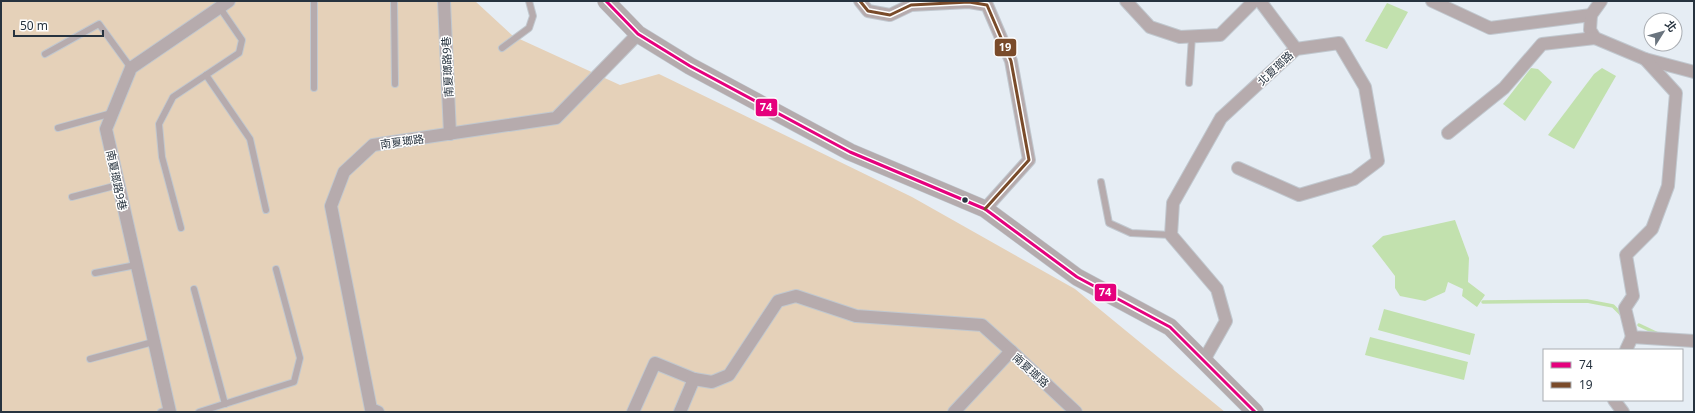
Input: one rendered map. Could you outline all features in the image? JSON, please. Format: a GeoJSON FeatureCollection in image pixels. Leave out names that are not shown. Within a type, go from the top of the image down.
{"type":"FeatureCollection","features":[{"type":"Feature","properties":{"kind":"street","name":"南夏瑯路9巷"},"geometry":{"type":"LineString","coordinates":[[444,1],[450,134]]}},
{"type":"Feature","properties":{"kind":"street"},"geometry":{"type":"LineString","coordinates":[[606,1],[638,34],[690,66],[850,152],[984,209],[1077,277],[1170,327],[1255,412]]}},
{"type":"Feature","properties":{"kind":"street"},"geometry":{"type":"LineString","coordinates":[[860,1],[868,11],[890,15],[910,5],[969,2],[987,5],[1011,61],[1028,160],[984,209]]}},
{"type":"Feature","properties":{"kind":"street"},"geometry":{"type":"LineString","coordinates":[[1126,1],[1150,27],[1180,37],[1220,35],[1254,1]]}},
{"type":"Feature","properties":{"kind":"street"},"geometry":{"type":"LineString","coordinates":[[1260,1],[1296,49]]}},
{"type":"Feature","properties":{"kind":"street"},"geometry":{"type":"LineString","coordinates":[[1432,1],[1490,28],[1591,15]]}},
{"type":"Feature","properties":{"kind":"street"},"geometry":{"type":"LineString","coordinates":[[1595,38],[1590,30],[1591,15],[1601,1]]}},
{"type":"Feature","properties":{"kind":"street"},"geometry":{"type":"LineString","coordinates":[[131,68],[225,5]]}},
{"type":"Feature","properties":{"kind":"street","name":"南夏瑯路"},"geometry":{"type":"LineString","coordinates":[[372,411],[330,206],[344,172],[373,145],[556,118],[638,34]]}},
{"type":"Feature","properties":{"kind":"street"},"geometry":{"type":"LineString","coordinates":[[1448,133],[1504,88],[1542,44],[1595,38],[1645,59],[1694,72]]}},
{"type":"Feature","properties":{"kind":"street","name":"北夏瑯路"},"geometry":{"type":"LineString","coordinates":[[1170,235],[1173,203],[1221,118],[1296,49],[1339,42],[1365,87],[1378,161],[1354,179],[1299,195],[1238,168]]}},
{"type":"Feature","properties":{"kind":"street"},"geometry":{"type":"LineString","coordinates":[[1626,349],[1632,337],[1625,308],[1633,296],[1626,255],[1652,230],[1668,186],[1676,93],[1645,59]]}},
{"type":"Feature","properties":{"kind":"street","name":"南夏瑯路9巷"},"geometry":{"type":"LineString","coordinates":[[131,68],[106,129],[167,411]]}},
{"type":"Feature","properties":{"kind":"street"},"geometry":{"type":"LineString","coordinates":[[1170,235],[1217,289],[1226,321],[1204,360]]}},
{"type":"Feature","properties":{"kind":"street"},"geometry":{"type":"LineString","coordinates":[[633,412],[655,362],[694,379],[712,382],[729,375],[778,301],[796,296],[856,316],[982,325],[1011,351]]}},
{"type":"Feature","properties":{"kind":"street"},"geometry":{"type":"LineString","coordinates":[[1632,337],[1694,341]]}},
{"type":"Feature","properties":{"kind":"street","name":"南夏瑯路"},"geometry":{"type":"LineString","coordinates":[[954,412],[1011,351],[1076,412]]}},
{"type":"Feature","properties":{"kind":"street"},"geometry":{"type":"LineString","coordinates":[[680,412],[694,379]]}},
{"type":"Feature","properties":{"kind":"street"},"geometry":{"type":"LineString","coordinates":[[1615,401],[1623,412]]}},
{"type":"Feature","properties":{"kind":"lane"},"geometry":{"type":"LineString","coordinates":[[314,1],[314,88]]}},
{"type":"Feature","properties":{"kind":"lane"},"geometry":{"type":"LineString","coordinates":[[394,1],[396,84]]}},
{"type":"Feature","properties":{"kind":"lane"},"geometry":{"type":"LineString","coordinates":[[502,48],[529,28],[534,16],[529,1]]}},
{"type":"Feature","properties":{"kind":"lane"},"geometry":{"type":"LineString","coordinates":[[181,228],[162,157],[159,124],[174,97],[239,53],[242,40],[225,5]]}},
{"type":"Feature","properties":{"kind":"lane"},"geometry":{"type":"LineString","coordinates":[[45,54],[99,24],[131,68]]}},
{"type":"Feature","properties":{"kind":"lane"},"geometry":{"type":"LineString","coordinates":[[1188,83],[1192,36]]}},
{"type":"Feature","properties":{"kind":"lane"},"geometry":{"type":"LineString","coordinates":[[206,75],[250,139],[266,210]]}},
{"type":"Feature","properties":{"kind":"lane"},"geometry":{"type":"LineString","coordinates":[[58,128],[112,113]]}},
{"type":"Feature","properties":{"kind":"lane"},"geometry":{"type":"LineString","coordinates":[[1101,182],[1109,223],[1131,233],[1170,235]]}},
{"type":"Feature","properties":{"kind":"lane"},"geometry":{"type":"LineString","coordinates":[[72,197],[118,185]]}},
{"type":"Feature","properties":{"kind":"lane"},"geometry":{"type":"LineString","coordinates":[[95,273],[136,265]]}},
{"type":"Feature","properties":{"kind":"lane"},"geometry":{"type":"LineString","coordinates":[[199,412],[294,382],[300,358],[276,269]]}},
{"type":"Feature","properties":{"kind":"lane"},"geometry":{"type":"LineString","coordinates":[[194,289],[225,404]]}},
{"type":"Feature","properties":{"kind":"lane"},"geometry":{"type":"LineString","coordinates":[[90,359],[153,342]]}},
{"type":"Feature","properties":{"kind":"shaded area"},"geometry":{"type":"Polygon","coordinates":[[[1,1],[475,1],[513,36],[620,85],[659,74],[912,197],[1075,289],[1225,412],[1,412],[1,1]]]}},
{"type":"Feature","properties":{"kind":"shaded area"},"geometry":{"type":"Polygon","coordinates":[[[1387,3],[1408,12],[1387,49],[1365,41],[1387,3]]]}},
{"type":"Feature","properties":{"kind":"shaded area"},"geometry":{"type":"Polygon","coordinates":[[[1531,68],[1538,69],[1552,82],[1525,121],[1503,104],[1531,68]]]}},
{"type":"Feature","properties":{"kind":"shaded area"},"geometry":{"type":"Polygon","coordinates":[[[1602,68],[1616,76],[1574,149],[1548,135],[1594,74],[1602,68]]]}},
{"type":"Feature","properties":{"kind":"shaded area"},"geometry":{"type":"Polygon","coordinates":[[[1455,220],[1469,258],[1468,282],[1485,295],[1477,307],[1462,296],[1463,289],[1448,282],[1445,292],[1425,301],[1400,296],[1395,288],[1395,276],[1372,246],[1383,236],[1455,220]]]}},
{"type":"Feature","properties":{"kind":"shaded area"},"geometry":{"type":"Polygon","coordinates":[[[1384,309],[1475,334],[1470,355],[1378,330],[1384,309]]]}},
{"type":"Feature","properties":{"kind":"shaded area"},"geometry":{"type":"Polygon","coordinates":[[[1370,337],[1468,362],[1464,380],[1365,355],[1370,337]]]}},
{"type":"Feature","properties":{"kind":"waterway"},"geometry":{"type":"LineString","coordinates":[[1483,302],[1587,301],[1613,306],[1623,316]]}},
{"type":"Feature","properties":{"kind":"waterway"},"geometry":{"type":"LineString","coordinates":[[1639,325],[1658,334]]}},
{"type":"Feature","properties":{"kind":"transit line","name":"74"},"geometry":{"type":"LineString","coordinates":[[606,1],[638,34],[690,66],[850,152],[985,209],[1077,277],[1170,327],[1255,412]]}},
{"type":"Feature","properties":{"kind":"transit line","name":"19"},"geometry":{"type":"LineString","coordinates":[[860,1],[868,11],[890,15],[911,5],[969,2],[987,5],[1011,61],[1029,160],[985,209]]}}]}
